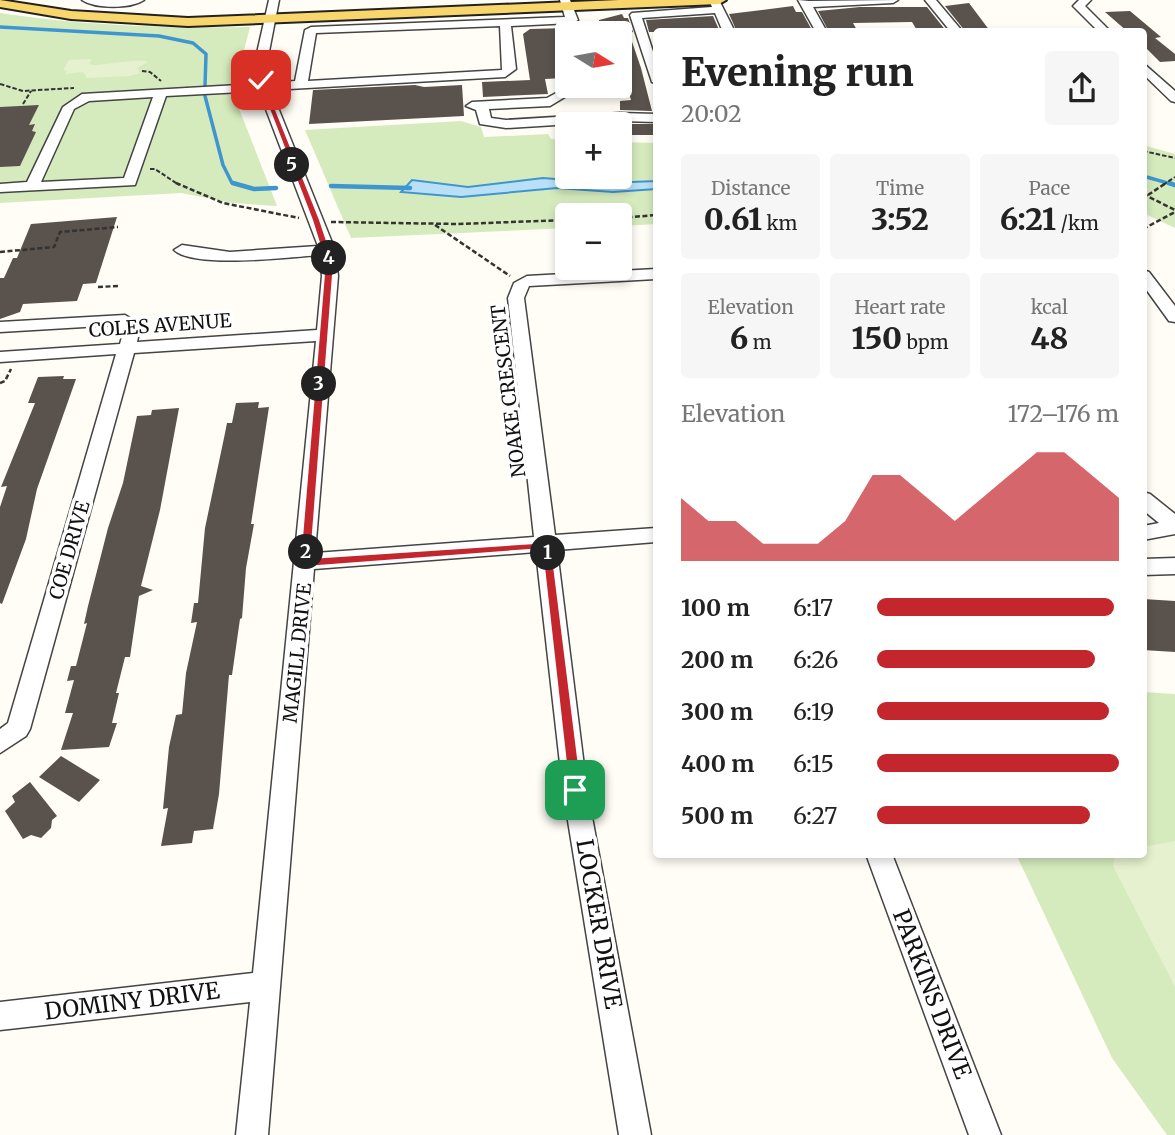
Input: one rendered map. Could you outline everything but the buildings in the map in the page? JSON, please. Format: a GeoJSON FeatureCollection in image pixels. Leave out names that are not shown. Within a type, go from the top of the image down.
{"type":"FeatureCollection","features":[{"type":"Feature","properties":{"kind":"main road"},"geometry":{"type":"LineString","coordinates":[[22,0],[69,7],[158,14],[716,3]]}},
{"type":"Feature","properties":{"kind":"main road"},"geometry":{"type":"LineString","coordinates":[[0,3],[71,15],[149,21],[271,12]]}},
{"type":"Feature","properties":{"kind":"street"},"geometry":{"type":"LineString","coordinates":[[87,0],[139,0]]}},
{"type":"Feature","properties":{"kind":"street"},"geometry":{"type":"LineString","coordinates":[[820,28],[804,2],[893,0]]}},
{"type":"Feature","properties":{"kind":"street"},"geometry":{"type":"LineString","coordinates":[[931,0],[955,28]]}},
{"type":"Feature","properties":{"kind":"street"},"geometry":{"type":"LineString","coordinates":[[1086,0],[1079,6],[1102,28]]}},
{"type":"Feature","properties":{"kind":"street"},"geometry":{"type":"LineString","coordinates":[[653,69],[636,15],[716,3],[727,28]]}},
{"type":"Feature","properties":{"kind":"street"},"geometry":{"type":"LineString","coordinates":[[301,85],[311,30],[505,21],[570,7]]}},
{"type":"Feature","properties":{"kind":"street","name":"MAGILL DRIVE"},"geometry":{"type":"LineString","coordinates":[[252,1135],[330,276],[327,250],[262,87],[261,62],[271,12]]}},
{"type":"Feature","properties":{"kind":"street"},"geometry":{"type":"LineString","coordinates":[[32,187],[69,107],[86,97],[505,73],[510,69],[505,21]]}},
{"type":"Feature","properties":{"kind":"street"},"geometry":{"type":"LineString","coordinates":[[1147,72],[1173,76]]}},
{"type":"Feature","properties":{"kind":"street"},"geometry":{"type":"LineString","coordinates":[[1147,74],[1175,98]]}},
{"type":"Feature","properties":{"kind":"street"},"geometry":{"type":"LineString","coordinates":[[0,188],[130,182],[160,94]]}},
{"type":"Feature","properties":{"kind":"street"},"geometry":{"type":"LineString","coordinates":[[557,98],[550,102],[477,106],[485,121],[521,123],[620,117],[653,118]]}},
{"type":"Feature","properties":{"kind":"street"},"geometry":{"type":"LineString","coordinates":[[183,250],[230,257],[327,250]]}},
{"type":"Feature","properties":{"kind":"street","name":"NOAKE CRESCENT"},"geometry":{"type":"LineString","coordinates":[[547,545],[516,298],[522,283],[653,274]]}},
{"type":"Feature","properties":{"kind":"street"},"geometry":{"type":"LineString","coordinates":[[1147,280],[1175,317]]}},
{"type":"Feature","properties":{"kind":"street"},"geometry":{"type":"LineString","coordinates":[[0,327],[125,320],[130,337],[127,349]]}},
{"type":"Feature","properties":{"kind":"street","name":"COLES AVENUE"},"geometry":{"type":"LineString","coordinates":[[4,362],[127,349],[323,335]]}},
{"type":"Feature","properties":{"kind":"street","name":"COE DRIVE"},"geometry":{"type":"LineString","coordinates":[[0,743],[18,729],[127,349]]}},
{"type":"Feature","properties":{"kind":"street"},"geometry":{"type":"LineString","coordinates":[[1147,502],[1175,526]]}},
{"type":"Feature","properties":{"kind":"street"},"geometry":{"type":"LineString","coordinates":[[1147,532],[1175,526]]}},
{"type":"Feature","properties":{"kind":"street"},"geometry":{"type":"LineString","coordinates":[[305,562],[653,535]]}},
{"type":"Feature","properties":{"kind":"street","name":"LOCKER DRIVE"},"geometry":{"type":"LineString","coordinates":[[547,545],[575,790],[635,1135]]}},
{"type":"Feature","properties":{"kind":"street"},"geometry":{"type":"LineString","coordinates":[[1147,567],[1175,566]]}},
{"type":"Feature","properties":{"kind":"street","name":"PARKINS DRIVE"},"geometry":{"type":"LineString","coordinates":[[880,858],[985,1135]]}},
{"type":"Feature","properties":{"kind":"street","name":"DOMINY DRIVE"},"geometry":{"type":"LineString","coordinates":[[0,1016],[264,986]]}},
{"type":"Feature","properties":{"kind":"path"},"geometry":{"type":"LineString","coordinates":[[0,84],[31,90],[75,88],[83,91],[86,97]]}},
{"type":"Feature","properties":{"kind":"path"},"geometry":{"type":"LineString","coordinates":[[23,104],[31,90]]}},
{"type":"Feature","properties":{"kind":"path"},"geometry":{"type":"LineString","coordinates":[[1147,152],[1175,158]]}},
{"type":"Feature","properties":{"kind":"path"},"geometry":{"type":"LineString","coordinates":[[1147,227],[1175,211],[1148,195],[1175,177]]}},
{"type":"Feature","properties":{"kind":"path"},"geometry":{"type":"LineString","coordinates":[[632,217],[653,215]]}},
{"type":"Feature","properties":{"kind":"path"},"geometry":{"type":"LineString","coordinates":[[433,224],[522,283]]}},
{"type":"Feature","properties":{"kind":"path"},"geometry":{"type":"LineString","coordinates":[[0,252],[54,247],[60,232],[118,228]]}},
{"type":"Feature","properties":{"kind":"path"},"geometry":{"type":"LineString","coordinates":[[98,287],[118,286]]}},
{"type":"Feature","properties":{"kind":"path"},"geometry":{"type":"LineString","coordinates":[[0,383],[5,381],[4,362]]}},
{"type":"Feature","properties":{"kind":"green space"},"geometry":{"type":"Polygon","coordinates":[[[0,13],[125,25],[250,27],[233,93],[277,206],[232,203],[181,193],[0,203],[0,13]]]}},
{"type":"Feature","properties":{"kind":"green space"},"geometry":{"type":"Polygon","coordinates":[[[91,59],[90,64],[93,65],[148,62],[137,68],[140,73],[130,76],[87,78],[83,72],[65,74],[67,71],[63,70],[69,60],[91,59]]]}},
{"type":"Feature","properties":{"kind":"green space"},"geometry":{"type":"Polygon","coordinates":[[[461,121],[481,127],[484,137],[548,134],[551,139],[555,139],[555,189],[632,189],[632,142],[653,143],[653,224],[632,225],[632,203],[555,203],[555,229],[351,238],[305,130],[461,121]]]}},
{"type":"Feature","properties":{"kind":"green space"},"geometry":{"type":"Polygon","coordinates":[[[1147,146],[1175,154],[1175,228],[1147,215],[1147,146]]]}},
{"type":"Feature","properties":{"kind":"green space"},"geometry":{"type":"Polygon","coordinates":[[[1147,692],[1175,694],[1175,1135],[1167,1135],[1112,1058],[1018,858],[1147,858],[1147,692]]]}},
{"type":"Feature","properties":{"kind":"green space"},"geometry":{"type":"Polygon","coordinates":[[[1175,841],[1175,987],[1113,866],[1114,858],[1147,858],[1147,846],[1175,841]]]}},
{"type":"Feature","properties":{"kind":"water"},"geometry":{"type":"Polygon","coordinates":[[[543,178],[555,179],[555,188],[461,197],[401,192],[412,180],[468,187],[543,178]]]}},
{"type":"Feature","properties":{"kind":"water"},"geometry":{"type":"Polygon","coordinates":[[[653,181],[653,189],[613,192],[571,189],[632,189],[632,182],[653,181]]]}},
{"type":"Feature","properties":{"kind":"waterway"},"geometry":{"type":"LineString","coordinates":[[0,27],[159,36],[193,43],[206,54],[205,86]]}},
{"type":"Feature","properties":{"kind":"waterway"},"geometry":{"type":"LineString","coordinates":[[205,96],[223,165],[232,183],[239,185]]}},
{"type":"Feature","properties":{"kind":"waterway"},"geometry":{"type":"LineString","coordinates":[[1147,177],[1175,185],[1169,183]]}},
{"type":"Feature","properties":{"kind":"waterway"},"geometry":{"type":"LineString","coordinates":[[233,183],[254,189],[276,188]]}},
{"type":"Feature","properties":{"kind":"waterway"},"geometry":{"type":"LineString","coordinates":[[331,186],[410,188]]}},
{"type":"Feature","properties":{"kind":"route"},"geometry":{"type":"LineString","coordinates":[[261,80],[294,170],[316,220],[329,262],[330,276],[305,562],[547,545],[575,790]]}}]}
